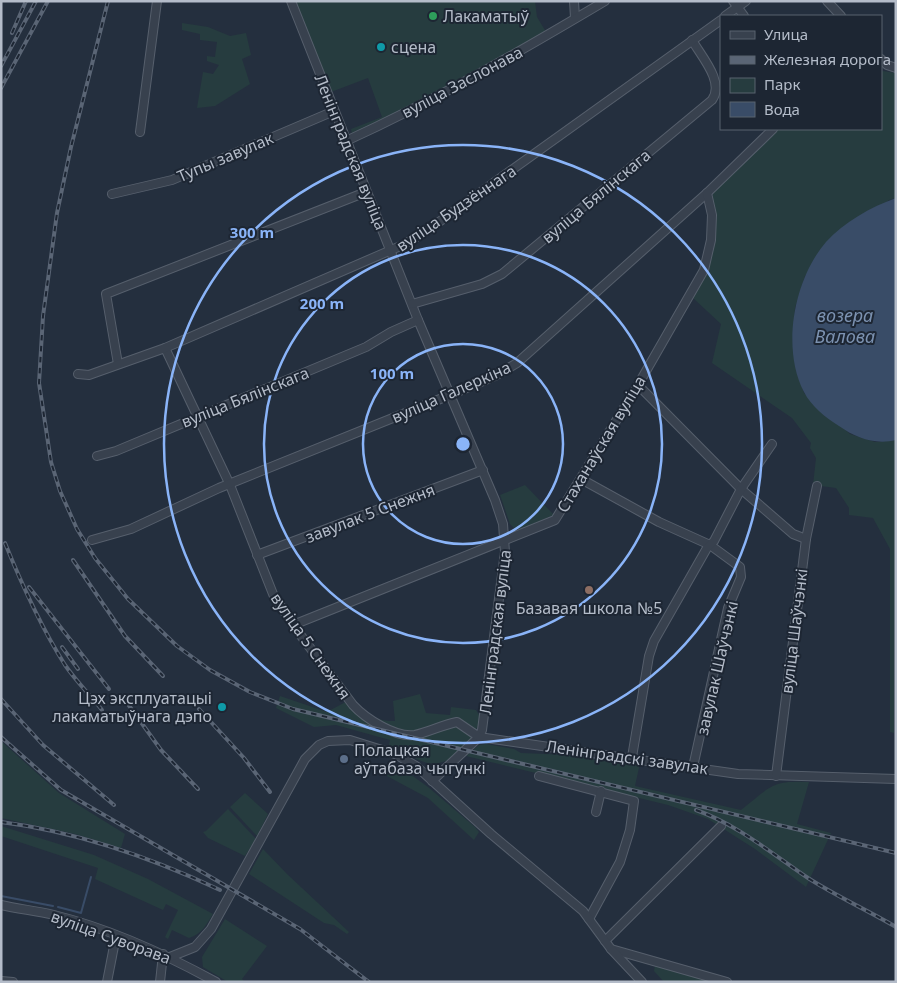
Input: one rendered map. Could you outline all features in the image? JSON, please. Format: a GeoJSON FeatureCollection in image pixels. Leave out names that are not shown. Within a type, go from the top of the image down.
{"type":"FeatureCollection","features":[{"type":"Feature","properties":{"kind":"street"},"geometry":{"type":"LineString","coordinates":[[140,132],[157,1]]}},
{"type":"Feature","properties":{"kind":"street","name":"Ленінградская вуліца"},"geometry":{"type":"LineString","coordinates":[[291,1],[390,252],[483,470],[498,508],[505,539],[484,722],[479,737],[432,781]]}},
{"type":"Feature","properties":{"kind":"street"},"geometry":{"type":"LineString","coordinates":[[574,1],[575,18]]}},
{"type":"Feature","properties":{"kind":"street","name":"вуліца Заслонава"},"geometry":{"type":"LineString","coordinates":[[346,141],[496,66],[605,1]]}},
{"type":"Feature","properties":{"kind":"street"},"geometry":{"type":"LineString","coordinates":[[727,15],[735,4],[746,1]]}},
{"type":"Feature","properties":{"kind":"street"},"geometry":{"type":"LineString","coordinates":[[826,1],[840,15]]}},
{"type":"Feature","properties":{"kind":"street"},"geometry":{"type":"LineString","coordinates":[[735,4],[743,15]]}},
{"type":"Feature","properties":{"kind":"street","name":"вуліца Будзённага"},"geometry":{"type":"LineString","coordinates":[[78,374],[89,375],[165,348],[390,252],[425,232],[720,21]]}},
{"type":"Feature","properties":{"kind":"street","name":"вуліца Бялінскага"},"geometry":{"type":"LineString","coordinates":[[412,304],[482,284],[502,274],[712,100],[715,96],[716,83],[692,40]]}},
{"type":"Feature","properties":{"kind":"street"},"geometry":{"type":"LineString","coordinates":[[882,60],[887,65],[896,68]]}},
{"type":"Feature","properties":{"kind":"street","name":"Тупы завулак"},"geometry":{"type":"LineString","coordinates":[[112,194],[172,180],[334,111]]}},
{"type":"Feature","properties":{"kind":"street","name":"вуліца Галеркіна"},"geometry":{"type":"LineString","coordinates":[[92,540],[131,529],[230,484],[495,376],[517,363],[707,193],[773,130]]}},
{"type":"Feature","properties":{"kind":"street"},"geometry":{"type":"LineString","coordinates":[[118,364],[106,294],[366,192]]}},
{"type":"Feature","properties":{"kind":"street","name":"Стаханаўская вуліца"},"geometry":{"type":"LineString","coordinates":[[293,625],[555,520],[638,385],[704,270],[711,240],[712,215],[707,193]]}},
{"type":"Feature","properties":{"kind":"street","name":"вуліца Бялінскага"},"geometry":{"type":"LineString","coordinates":[[97,456],[116,451],[366,347],[391,332],[418,320]]}},
{"type":"Feature","properties":{"kind":"street","name":"вуліца 5 Снежня"},"geometry":{"type":"LineString","coordinates":[[165,348],[230,484],[273,594],[293,625],[353,705],[376,724],[412,735],[457,722],[479,737]]}},
{"type":"Feature","properties":{"kind":"street"},"geometry":{"type":"LineString","coordinates":[[638,385],[741,489],[793,534],[806,539]]}},
{"type":"Feature","properties":{"kind":"street"},"geometry":{"type":"LineString","coordinates":[[632,757],[649,656],[654,641],[741,489],[772,444]]}},
{"type":"Feature","properties":{"kind":"street","name":"завулак 5 Снежня"},"geometry":{"type":"LineString","coordinates":[[257,555],[483,470]]}},
{"type":"Feature","properties":{"kind":"street"},"geometry":{"type":"LineString","coordinates":[[581,479],[659,522],[710,545]]}},
{"type":"Feature","properties":{"kind":"street","name":"вуліца Шаўчэнкі"},"geometry":{"type":"LineString","coordinates":[[776,776],[806,539],[818,486]]}},
{"type":"Feature","properties":{"kind":"street","name":"завулак Шаўчэнкі"},"geometry":{"type":"LineString","coordinates":[[693,767],[722,634],[742,570],[738,564],[710,545]]}},
{"type":"Feature","properties":{"kind":"street","name":"Ленінградскі завулак"},"geometry":{"type":"LineString","coordinates":[[479,737],[693,767],[776,776],[895,778]]}},
{"type":"Feature","properties":{"kind":"street"},"geometry":{"type":"LineString","coordinates":[[160,982],[167,955],[195,947],[212,929],[305,759],[319,745],[340,740],[372,746],[395,754],[416,766],[589,919],[611,949],[642,982]]}},
{"type":"Feature","properties":{"kind":"street"},"geometry":{"type":"LineString","coordinates":[[539,776],[632,798],[635,804],[620,862],[589,919]]}},
{"type":"Feature","properties":{"kind":"street"},"geometry":{"type":"LineString","coordinates":[[596,812],[601,791]]}},
{"type":"Feature","properties":{"kind":"street"},"geometry":{"type":"LineString","coordinates":[[605,941],[721,826]]}},
{"type":"Feature","properties":{"kind":"street","name":"вуліца Суворава"},"geometry":{"type":"LineString","coordinates":[[1,905],[54,915],[116,936],[167,955],[216,982]]}},
{"type":"Feature","properties":{"kind":"street"},"geometry":{"type":"LineString","coordinates":[[107,982],[116,936]]}},
{"type":"Feature","properties":{"kind":"street"},"geometry":{"type":"LineString","coordinates":[[611,949],[727,982]]}},
{"type":"Feature","properties":{"kind":"street"},"geometry":{"type":"LineString","coordinates":[[1,981],[13,982]]}},
{"type":"Feature","properties":{"kind":"green space"},"geometry":{"type":"Polygon","coordinates":[[[295,1],[535,1],[537,17],[546,32],[456,83],[352,134],[351,129],[382,117],[368,78],[331,92],[295,1]]]}},
{"type":"Feature","properties":{"kind":"green space"},"geometry":{"type":"Polygon","coordinates":[[[182,23],[208,27],[230,36],[246,33],[251,55],[242,59],[250,84],[215,106],[197,108],[203,72],[213,74],[219,65],[207,61],[207,56],[215,57],[217,42],[200,40],[200,34],[182,30],[182,23]]]}},
{"type":"Feature","properties":{"kind":"green space"},"geometry":{"type":"Polygon","coordinates":[[[882,72],[896,73],[896,198],[889,200],[805,276],[795,308],[793,345],[796,367],[804,393],[850,434],[875,442],[896,440],[894,733],[890,732],[890,549],[873,518],[849,515],[849,508],[836,488],[813,485],[816,458],[810,448],[811,443],[792,418],[712,363],[721,324],[693,298],[707,271],[713,193],[724,178],[777,130],[882,130],[882,72]]]}},
{"type":"Feature","properties":{"kind":"green space"},"geometry":{"type":"Polygon","coordinates":[[[525,485],[554,515],[521,529],[515,529],[510,524],[500,495],[525,485]]]}},
{"type":"Feature","properties":{"kind":"green space"},"geometry":{"type":"Polygon","coordinates":[[[420,694],[426,713],[450,715],[451,707],[476,710],[481,718],[467,744],[452,758],[443,762],[434,764],[424,762],[389,745],[390,740],[336,725],[314,727],[276,708],[280,696],[327,712],[353,698],[362,708],[376,718],[395,721],[393,701],[420,694]]]}},
{"type":"Feature","properties":{"kind":"green space"},"geometry":{"type":"Polygon","coordinates":[[[1,741],[59,793],[125,834],[121,848],[75,834],[1,818],[1,741]]]}},
{"type":"Feature","properties":{"kind":"green space"},"geometry":{"type":"Polygon","coordinates":[[[486,744],[514,749],[521,753],[591,756],[591,759],[623,764],[640,763],[635,786],[741,810],[765,791],[778,784],[809,782],[797,824],[831,833],[806,887],[755,849],[708,819],[668,805],[466,756],[479,745],[486,744]]]}},
{"type":"Feature","properties":{"kind":"green space"},"geometry":{"type":"Polygon","coordinates":[[[392,761],[428,787],[475,827],[479,832],[474,840],[428,798],[385,775],[392,761]]]}},
{"type":"Feature","properties":{"kind":"green space"},"geometry":{"type":"Polygon","coordinates":[[[245,793],[268,814],[257,836],[230,807],[245,793]]]}},
{"type":"Feature","properties":{"kind":"green space"},"geometry":{"type":"Polygon","coordinates":[[[228,809],[256,839],[245,856],[208,838],[203,832],[228,809]]]}},
{"type":"Feature","properties":{"kind":"green space"},"geometry":{"type":"Polygon","coordinates":[[[1,826],[94,855],[148,879],[213,914],[203,929],[197,934],[189,938],[172,930],[168,939],[165,937],[178,910],[166,904],[163,910],[95,879],[98,868],[1,836],[1,826]]]}},
{"type":"Feature","properties":{"kind":"green space"},"geometry":{"type":"Polygon","coordinates":[[[263,849],[349,932],[347,934],[334,925],[324,923],[249,874],[263,849]]]}},
{"type":"Feature","properties":{"kind":"green space"},"geometry":{"type":"Polygon","coordinates":[[[225,919],[267,946],[242,979],[245,982],[228,982],[203,967],[202,957],[225,919]]]}},
{"type":"Feature","properties":{"kind":"green space"},"geometry":{"type":"Polygon","coordinates":[[[655,965],[704,979],[706,982],[664,982],[654,971],[655,965]]]}},
{"type":"Feature","properties":{"kind":"water","name":"возера Валова"},"geometry":{"type":"Polygon","coordinates":[[[896,198],[896,440],[881,442],[859,437],[845,430],[815,407],[804,392],[797,374],[793,355],[792,335],[794,314],[799,294],[815,257],[826,242],[858,216],[896,198]]]}},
{"type":"Feature","properties":{"kind":"waterway"},"geometry":{"type":"LineString","coordinates":[[58,907],[81,913],[91,877]]}},
{"type":"Feature","properties":{"kind":"waterway"},"geometry":{"type":"LineString","coordinates":[[1,896],[53,906]]}},
{"type":"Feature","properties":{"kind":"railway"},"geometry":{"type":"LineString","coordinates":[[12,33],[26,1]]}},
{"type":"Feature","properties":{"kind":"railway"},"geometry":{"type":"LineString","coordinates":[[1,66],[36,1]]}},
{"type":"Feature","properties":{"kind":"railway"},"geometry":{"type":"LineString","coordinates":[[1,88],[48,1]]}},
{"type":"Feature","properties":{"kind":"railway"},"geometry":{"type":"LineString","coordinates":[[108,1],[71,147],[57,213],[43,316],[39,383],[51,462],[60,491],[77,529],[95,558],[128,599],[177,646],[210,670],[250,692],[293,709],[896,853]]}},
{"type":"Feature","properties":{"kind":"railway"},"geometry":{"type":"LineString","coordinates":[[5,543],[32,606],[56,651],[69,671],[102,710]]}},
{"type":"Feature","properties":{"kind":"railway"},"geometry":{"type":"LineString","coordinates":[[73,560],[125,636],[163,676]]}},
{"type":"Feature","properties":{"kind":"railway"},"geometry":{"type":"LineString","coordinates":[[29,587],[109,689]]}},
{"type":"Feature","properties":{"kind":"railway"},"geometry":{"type":"LineString","coordinates":[[62,647],[78,669]]}},
{"type":"Feature","properties":{"kind":"railway"},"geometry":{"type":"LineString","coordinates":[[1,699],[43,745],[114,805]]}},
{"type":"Feature","properties":{"kind":"railway"},"geometry":{"type":"LineString","coordinates":[[125,700],[161,750],[198,789]]}},
{"type":"Feature","properties":{"kind":"railway"},"geometry":{"type":"LineString","coordinates":[[199,709],[244,758],[270,792]]}},
{"type":"Feature","properties":{"kind":"railway"},"geometry":{"type":"LineString","coordinates":[[1,737],[61,790],[300,929],[369,982]]}},
{"type":"Feature","properties":{"kind":"railway"},"geometry":{"type":"LineString","coordinates":[[696,810],[726,823],[819,885],[896,927]]}},
{"type":"Feature","properties":{"kind":"railway"},"geometry":{"type":"LineString","coordinates":[[1,822],[58,832],[113,847],[167,867],[220,890]]}},
{"type":"Feature","properties":{"kind":"place","name":"Лакаматыў"},"geometry":{"type":"Point","coordinates":[433,16]}},
{"type":"Feature","properties":{"kind":"place","name":"сцена"},"geometry":{"type":"Point","coordinates":[381,47]}},
{"type":"Feature","properties":{"kind":"place","name":"Базавая школа №5"},"geometry":{"type":"Point","coordinates":[589,590]}},
{"type":"Feature","properties":{"kind":"place","name":"Цэх эксплуатацыі лакаматыўнага дэпо"},"geometry":{"type":"Point","coordinates":[222,707]}},
{"type":"Feature","properties":{"kind":"place","name":"Полацкая аўтабаза чыгункі"},"geometry":{"type":"Point","coordinates":[344,759]}}]}
